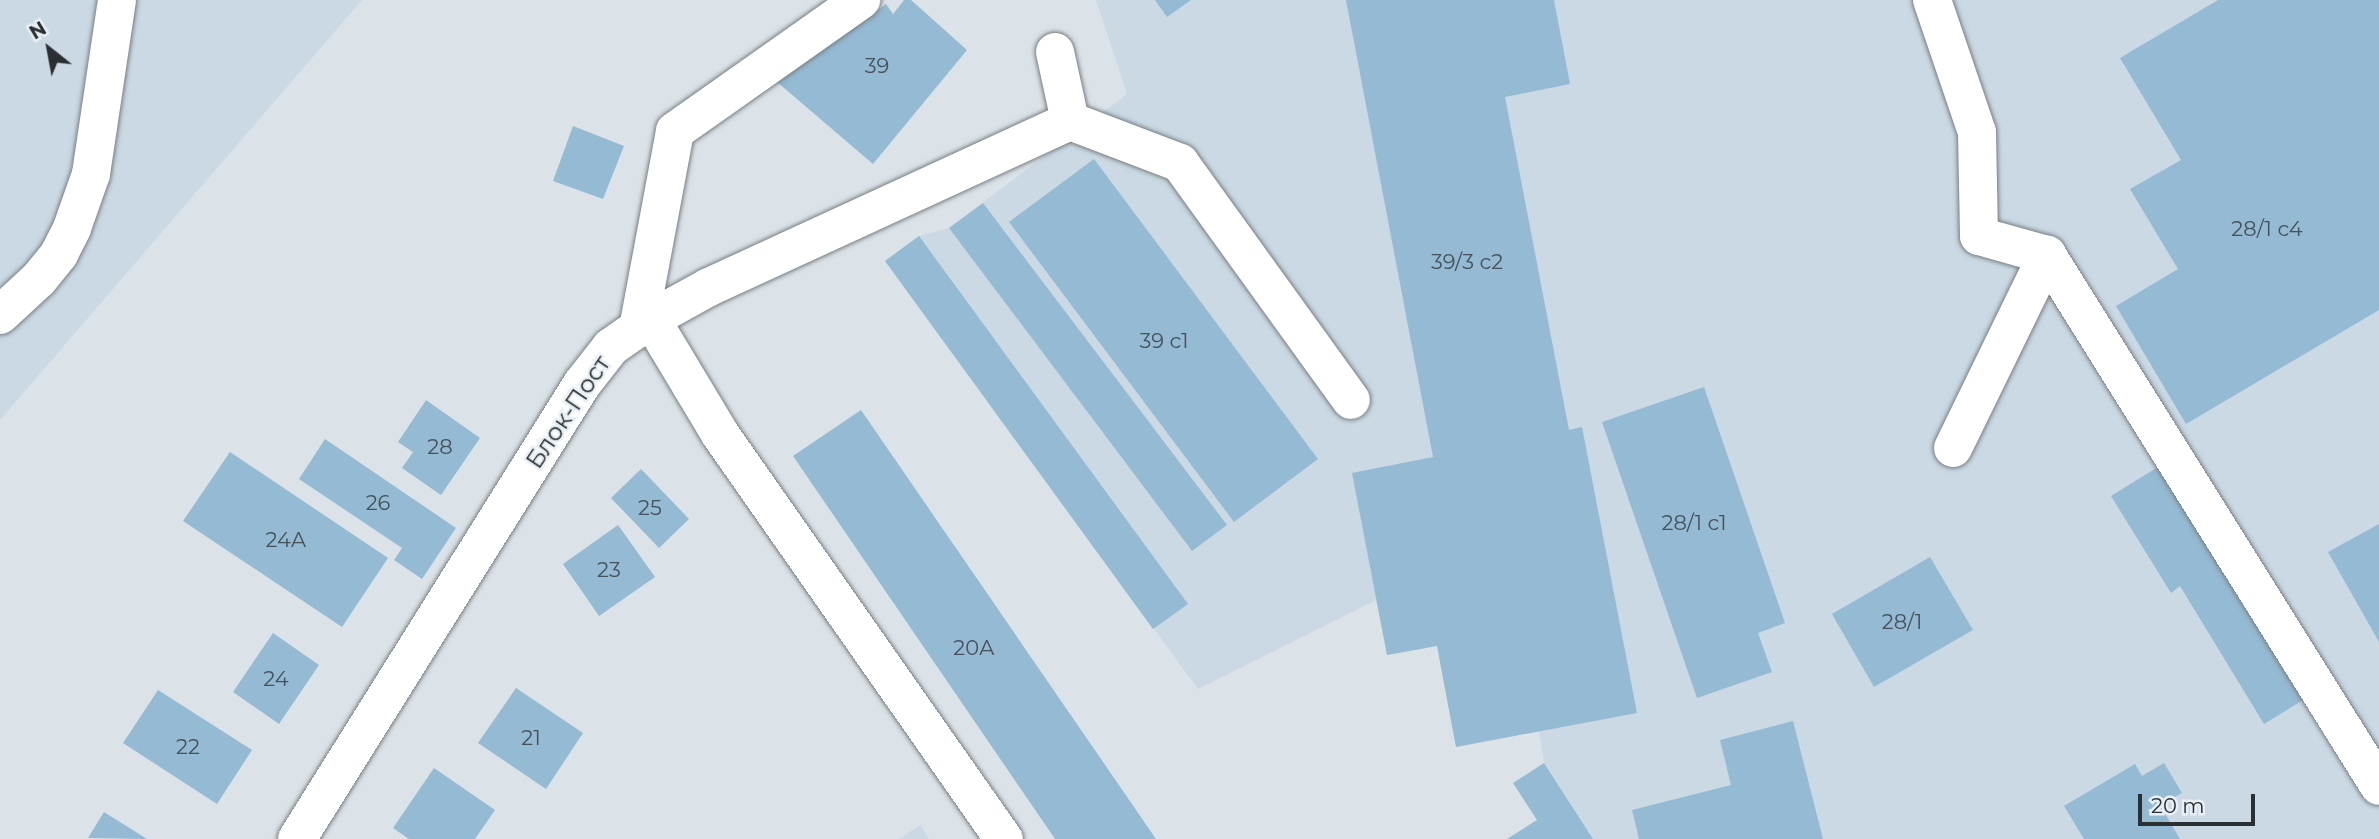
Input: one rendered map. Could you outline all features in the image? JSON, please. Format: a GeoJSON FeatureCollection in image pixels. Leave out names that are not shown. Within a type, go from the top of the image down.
{"type":"FeatureCollection","features":[{"type":"Feature","properties":{"kind":"street"},"geometry":{"type":"LineString","coordinates":[[0,315],[39,279],[59,254],[72,228],[91,174],[117,0]]}},
{"type":"Feature","properties":{"kind":"street"},"geometry":{"type":"LineString","coordinates":[[861,0],[675,131],[645,324],[1004,839]]}},
{"type":"Feature","properties":{"kind":"street"},"geometry":{"type":"LineString","coordinates":[[1932,0],[1978,132],[1979,236],[2047,255],[2379,786]]}},
{"type":"Feature","properties":{"kind":"street"},"geometry":{"type":"LineString","coordinates":[[1055,52],[1070,121],[1180,163],[1350,400]]}},
{"type":"Feature","properties":{"kind":"street","name":"Блок-Пост"},"geometry":{"type":"LineString","coordinates":[[297,839],[582,384],[611,347],[645,324],[777,254],[1070,121]]}},
{"type":"Feature","properties":{"kind":"street"},"geometry":{"type":"LineString","coordinates":[[1953,448],[2047,255]]}},
{"type":"Feature","properties":{"kind":"shaded area"},"geometry":{"type":"Polygon","coordinates":[[[0,0],[362,0],[0,420],[0,0]]]}},
{"type":"Feature","properties":{"kind":"shaded area"},"geometry":{"type":"Polygon","coordinates":[[[1096,0],[2379,0],[2379,839],[1593,839],[1544,763],[1539,731],[1456,747],[1437,646],[1387,655],[1376,600],[1198,689],[885,261],[919,236],[949,228],[1127,94],[1096,0]]]}},
{"type":"Feature","properties":{"kind":"shaded area"},"geometry":{"type":"Polygon","coordinates":[[[920,825],[929,839],[899,839],[920,825]]]}},
{"type":"Feature","properties":{"kind":"building"},"geometry":{"type":"Polygon","coordinates":[[[904,0],[911,0],[967,50],[873,164],[777,82],[886,4],[893,14],[904,0]]]}},
{"type":"Feature","properties":{"kind":"building"},"geometry":{"type":"Polygon","coordinates":[[[1155,0],[1191,0],[1167,17],[1155,0]]]}},
{"type":"Feature","properties":{"kind":"building"},"geometry":{"type":"Polygon","coordinates":[[[1346,0],[1554,0],[1570,84],[1505,97],[1569,430],[1582,427],[1637,713],[1456,747],[1437,646],[1387,655],[1352,473],[1433,457],[1346,0]]]}},
{"type":"Feature","properties":{"kind":"building"},"geometry":{"type":"Polygon","coordinates":[[[2218,0],[2379,0],[2379,310],[2186,424],[2116,306],[2178,269],[2130,189],[2181,160],[2120,58],[2218,0]]]}},
{"type":"Feature","properties":{"kind":"building"},"geometry":{"type":"Polygon","coordinates":[[[573,126],[624,146],[603,199],[553,181],[573,126]]]}},
{"type":"Feature","properties":{"kind":"building"},"geometry":{"type":"Polygon","coordinates":[[[1094,159],[1318,459],[1234,522],[1009,222],[1094,159]]]}},
{"type":"Feature","properties":{"kind":"building"},"geometry":{"type":"Polygon","coordinates":[[[983,203],[1227,525],[1192,551],[949,228],[983,203]]]}},
{"type":"Feature","properties":{"kind":"building"},"geometry":{"type":"Polygon","coordinates":[[[919,236],[1188,604],[1153,629],[885,261],[919,236]]]}},
{"type":"Feature","properties":{"kind":"building"},"geometry":{"type":"Polygon","coordinates":[[[1704,387],[1785,623],[1758,633],[1772,672],[1697,698],[1602,422],[1704,387]]]}},
{"type":"Feature","properties":{"kind":"building"},"geometry":{"type":"Polygon","coordinates":[[[426,400],[480,438],[441,495],[402,468],[413,452],[398,442],[426,400]]]}},
{"type":"Feature","properties":{"kind":"building"},"geometry":{"type":"Polygon","coordinates":[[[861,410],[1156,839],[1055,839],[793,456],[861,410]]]}},
{"type":"Feature","properties":{"kind":"building"},"geometry":{"type":"Polygon","coordinates":[[[325,439],[456,528],[422,579],[394,560],[402,548],[299,479],[325,439]]]}},
{"type":"Feature","properties":{"kind":"building"},"geometry":{"type":"Polygon","coordinates":[[[230,452],[388,558],[342,627],[183,521],[230,452]]]}},
{"type":"Feature","properties":{"kind":"building"},"geometry":{"type":"Polygon","coordinates":[[[2158,467],[2303,700],[2264,724],[2180,586],[2171,593],[2111,496],[2158,467]]]}},
{"type":"Feature","properties":{"kind":"building"},"geometry":{"type":"Polygon","coordinates":[[[641,469],[689,519],[659,548],[611,498],[641,469]]]}},
{"type":"Feature","properties":{"kind":"building"},"geometry":{"type":"Polygon","coordinates":[[[2379,524],[2379,642],[2328,552],[2379,524]]]}},
{"type":"Feature","properties":{"kind":"building"},"geometry":{"type":"Polygon","coordinates":[[[618,525],[655,577],[599,616],[563,564],[618,525]]]}},
{"type":"Feature","properties":{"kind":"building"},"geometry":{"type":"Polygon","coordinates":[[[1930,557],[1973,630],[1874,687],[1832,614],[1930,557]]]}},
{"type":"Feature","properties":{"kind":"building"},"geometry":{"type":"Polygon","coordinates":[[[273,633],[319,665],[279,724],[233,692],[273,633]]]}},
{"type":"Feature","properties":{"kind":"building"},"geometry":{"type":"Polygon","coordinates":[[[516,688],[583,733],[546,789],[478,743],[516,688]]]}},
{"type":"Feature","properties":{"kind":"building"},"geometry":{"type":"Polygon","coordinates":[[[158,690],[252,750],[217,804],[123,743],[158,690]]]}},
{"type":"Feature","properties":{"kind":"building"},"geometry":{"type":"Polygon","coordinates":[[[1793,721],[1823,839],[1639,839],[1632,810],[1731,785],[1720,740],[1793,721]]]}},
{"type":"Feature","properties":{"kind":"building"},"geometry":{"type":"Polygon","coordinates":[[[1544,763],[1593,839],[1507,839],[1537,820],[1513,783],[1544,763]]]}},
{"type":"Feature","properties":{"kind":"building"},"geometry":{"type":"Polygon","coordinates":[[[2164,763],[2182,793],[2160,805],[2180,839],[2084,839],[2064,806],[2135,764],[2142,776],[2164,763]]]}},
{"type":"Feature","properties":{"kind":"building"},"geometry":{"type":"Polygon","coordinates":[[[434,768],[495,810],[475,839],[409,839],[393,828],[434,768]]]}},
{"type":"Feature","properties":{"kind":"building"},"geometry":{"type":"Polygon","coordinates":[[[104,812],[147,839],[88,838],[104,812]]]}}]}
